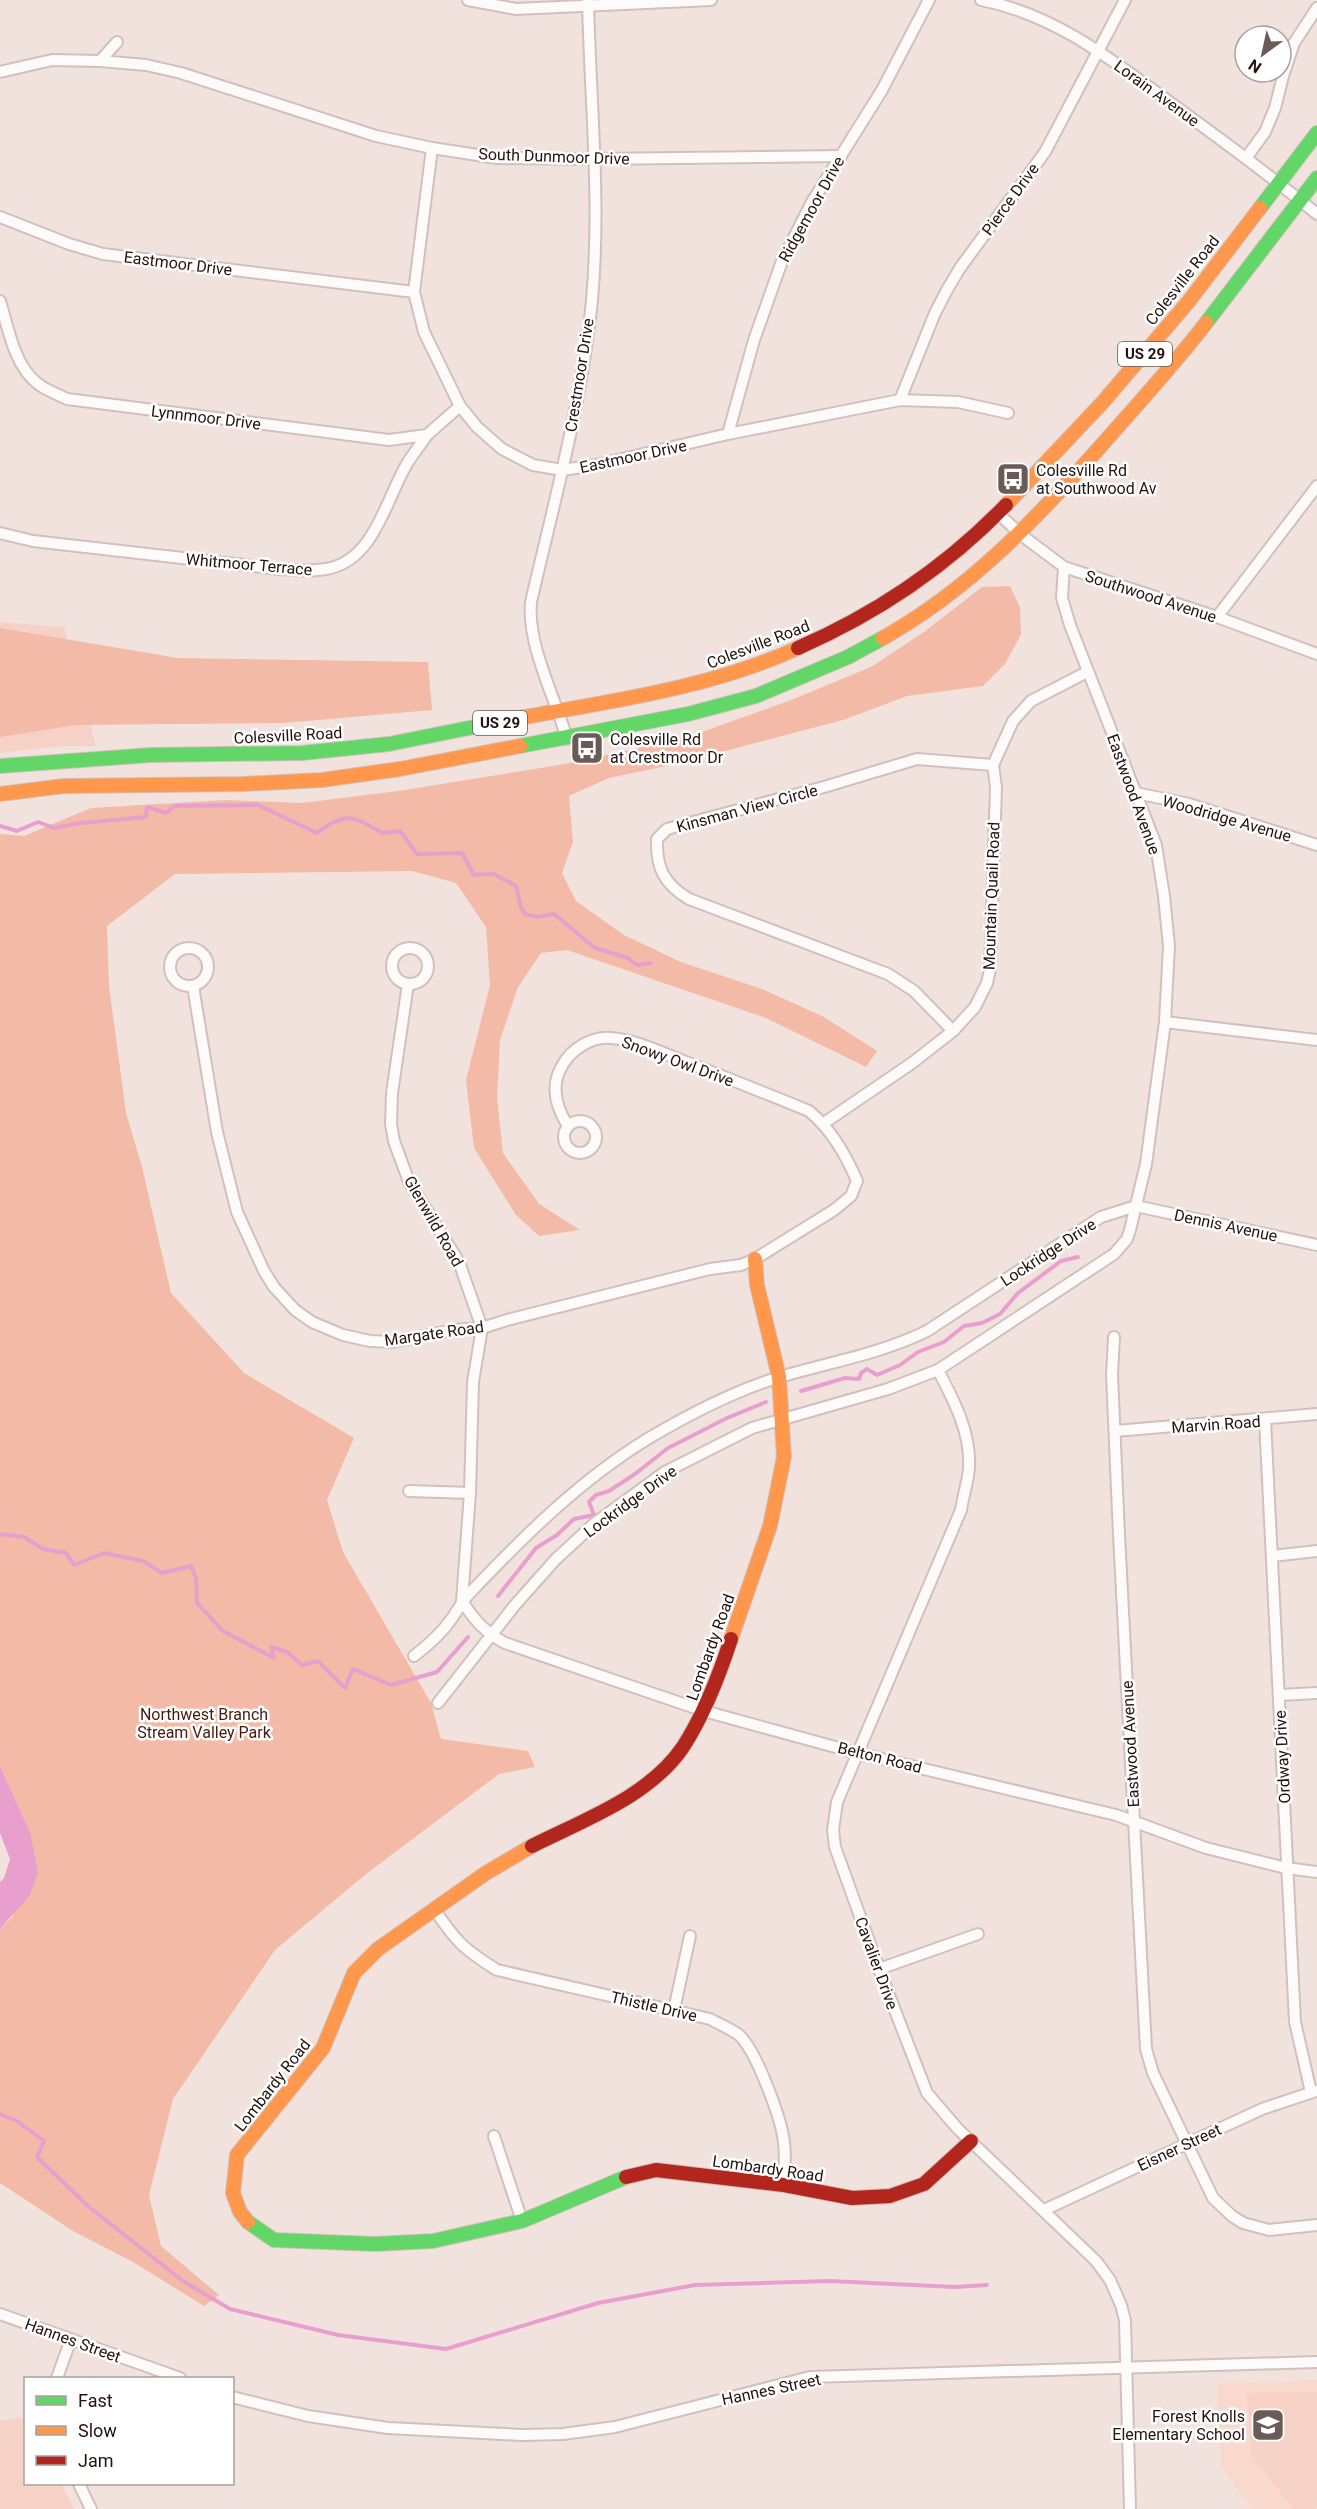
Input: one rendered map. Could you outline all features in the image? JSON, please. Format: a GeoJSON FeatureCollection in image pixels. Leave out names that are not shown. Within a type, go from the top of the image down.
{"type":"FeatureCollection","features":[{"type":"Feature","properties":{"kind":"main road","name":"Colesville Road"},"geometry":{"type":"LineString","coordinates":[[0,766],[151,755],[302,753],[389,744],[704,682],[770,661],[837,631],[885,603],[929,573],[963,546],[998,513],[1139,361],[1189,301],[1317,133]]}},
{"type":"Feature","properties":{"kind":"main road","name":"US 29"},"geometry":{"type":"LineString","coordinates":[[0,794],[64,786],[242,784],[322,780],[400,769],[567,739],[688,714],[756,696],[848,657],[913,621],[970,579],[1020,534],[1177,362],[1317,178]]}},
{"type":"Feature","properties":{"kind":"main road","name":"Lombardy Road"},"geometry":{"type":"LineString","coordinates":[[755,1259],[757,1285],[779,1377],[784,1457],[770,1526],[718,1678],[704,1711],[670,1762],[647,1783],[621,1801],[509,1858],[378,1949],[354,1973],[323,2048],[237,2155],[234,2193],[240,2212],[252,2226],[274,2240],[375,2244],[433,2241],[522,2221],[625,2177],[656,2170],[784,2185],[852,2198],[890,2196],[924,2184],[971,2141]]}},
{"type":"Feature","properties":{"kind":"street"},"geometry":{"type":"LineString","coordinates":[[468,0],[516,9],[588,3],[711,0]]}},
{"type":"Feature","properties":{"kind":"street","name":"Ridgemoor Drive"},"geometry":{"type":"LineString","coordinates":[[728,434],[753,340],[782,261],[812,202],[882,90],[929,0]]}},
{"type":"Feature","properties":{"kind":"street","name":"Lorain Avenue"},"geometry":{"type":"LineString","coordinates":[[981,0],[1008,5],[1058,26],[1098,50],[1246,158],[1317,214]]}},
{"type":"Feature","properties":{"kind":"street","name":"Pierce Drive"},"geometry":{"type":"LineString","coordinates":[[900,400],[935,313],[947,290],[960,268],[1045,152],[1125,0]]}},
{"type":"Feature","properties":{"kind":"street","name":"Crestmoor Drive"},"geometry":{"type":"LineString","coordinates":[[567,739],[532,637],[529,619],[579,389],[592,299],[594,159],[588,3]]}},
{"type":"Feature","properties":{"kind":"street"},"geometry":{"type":"LineString","coordinates":[[1246,158],[1265,132],[1275,108],[1294,43],[1317,8]]}},
{"type":"Feature","properties":{"kind":"street"},"geometry":{"type":"LineString","coordinates":[[0,72],[52,60],[100,60],[117,42]]}},
{"type":"Feature","properties":{"kind":"street","name":"South Dunmoor Drive"},"geometry":{"type":"LineString","coordinates":[[100,60],[146,65],[181,73],[376,136],[497,158],[841,156]]}},
{"type":"Feature","properties":{"kind":"street"},"geometry":{"type":"LineString","coordinates":[[414,292],[432,148]]}},
{"type":"Feature","properties":{"kind":"street","name":"Eastmoor Drive"},"geometry":{"type":"LineString","coordinates":[[0,217],[69,244],[103,254],[414,292],[424,332],[460,406],[477,427],[502,448],[533,465],[562,470],[658,452],[728,434],[900,400],[958,402],[1008,413]]}},
{"type":"Feature","properties":{"kind":"street","name":"Lynnmoor Drive"},"geometry":{"type":"LineString","coordinates":[[0,300],[18,356],[26,372],[37,384],[67,399],[389,440],[427,435]]}},
{"type":"Feature","properties":{"kind":"street"},"geometry":{"type":"LineString","coordinates":[[427,435],[460,406]]}},
{"type":"Feature","properties":{"kind":"street","name":"Whitmoor Terrace"},"geometry":{"type":"LineString","coordinates":[[0,533],[33,541],[270,568],[308,571],[328,569],[344,563],[358,553],[369,540],[408,462],[427,435]]}},
{"type":"Feature","properties":{"kind":"street"},"geometry":{"type":"LineString","coordinates":[[1218,617],[1317,486]]}},
{"type":"Feature","properties":{"kind":"street","name":"Southwood Avenue"},"geometry":{"type":"LineString","coordinates":[[998,513],[1020,534],[1064,567],[1218,617],[1317,654]]}},
{"type":"Feature","properties":{"kind":"street","name":"Eastwood Avenue"},"geometry":{"type":"LineString","coordinates":[[1064,567],[1062,598],[1087,672],[1155,845],[1164,896],[1169,946],[1164,1022],[1146,1164],[1136,1206]]}},
{"type":"Feature","properties":{"kind":"street"},"geometry":{"type":"LineString","coordinates":[[993,765],[1013,721],[1031,701],[1087,672]]}},
{"type":"Feature","properties":{"kind":"street","name":"Kinsman View Circle"},"geometry":{"type":"LineString","coordinates":[[953,1031],[914,991],[888,974],[689,899],[676,892],[664,879],[657,851],[657,839],[667,829],[824,787],[917,759],[993,765]]}},
{"type":"Feature","properties":{"kind":"street","name":"Mountain Quail Road"},"geometry":{"type":"LineString","coordinates":[[824,1123],[912,1063],[953,1031],[975,1007],[987,983],[990,970],[996,793],[993,765]]}},
{"type":"Feature","properties":{"kind":"street","name":"Woodridge Avenue"},"geometry":{"type":"LineString","coordinates":[[1136,793],[1189,804],[1317,845]]}},
{"type":"Feature","properties":{"kind":"street","name":"Glenwild Road"},"geometry":{"type":"LineString","coordinates":[[408,984],[392,1093],[391,1124],[394,1141],[409,1182],[459,1262],[482,1329],[473,1382],[470,1493],[462,1601]]}},
{"type":"Feature","properties":{"kind":"street","name":"Margate Road"},"geometry":{"type":"LineString","coordinates":[[193,986],[217,1132],[237,1212],[274,1287],[296,1310],[312,1322],[343,1335],[370,1341],[392,1342],[454,1330],[482,1329],[507,1320],[710,1269],[741,1265],[755,1259],[851,1196],[857,1181],[850,1164],[824,1123]]}},
{"type":"Feature","properties":{"kind":"street"},"geometry":{"type":"LineString","coordinates":[[1164,1022],[1317,1040]]}},
{"type":"Feature","properties":{"kind":"street","name":"Snowy Owl Drive"},"geometry":{"type":"LineString","coordinates":[[568,1126],[557,1109],[556,1084],[562,1064],[581,1045],[595,1039],[610,1038],[642,1045],[753,1088],[809,1111],[824,1123]]}},
{"type":"Feature","properties":{"kind":"street","name":"Dennis Avenue"},"geometry":{"type":"LineString","coordinates":[[1136,1206],[1317,1245]]}},
{"type":"Feature","properties":{"kind":"street","name":"Lockridge Drive"},"geometry":{"type":"LineString","coordinates":[[438,1703],[556,1559],[595,1523],[627,1499],[665,1472],[752,1428],[888,1389],[938,1370],[1114,1254],[1127,1239],[1136,1206]]}},
{"type":"Feature","properties":{"kind":"street","name":"Lockridge Drive"},"geometry":{"type":"LineString","coordinates":[[414,1656],[449,1623],[462,1601],[532,1530],[605,1467],[650,1438],[709,1406],[779,1377],[865,1355],[904,1342],[950,1317],[1101,1217],[1136,1206]]}},
{"type":"Feature","properties":{"kind":"street","name":"Eastwood Avenue"},"geometry":{"type":"LineString","coordinates":[[1114,1337],[1112,1376],[1146,2049],[1153,2073],[1213,2198],[1243,2223],[1269,2230],[1317,2225]]}},
{"type":"Feature","properties":{"kind":"street","name":"Cavalier Drive"},"geometry":{"type":"LineString","coordinates":[[938,1370],[962,1418],[966,1436],[969,1468],[961,1510],[837,1802],[833,1830],[835,1847],[927,2093],[971,2141],[1096,2261],[1110,2280],[1125,2320],[1130,2509]]}},
{"type":"Feature","properties":{"kind":"street","name":"Marvin Road"},"geometry":{"type":"LineString","coordinates":[[1115,1431],[1317,1414]]}},
{"type":"Feature","properties":{"kind":"street","name":"Ordway Drive"},"geometry":{"type":"LineString","coordinates":[[1265,1420],[1295,2022],[1314,2091]]}},
{"type":"Feature","properties":{"kind":"street"},"geometry":{"type":"LineString","coordinates":[[409,1491],[470,1493]]}},
{"type":"Feature","properties":{"kind":"street"},"geometry":{"type":"LineString","coordinates":[[1272,1556],[1317,1551]]}},
{"type":"Feature","properties":{"kind":"street","name":"Belton Road"},"geometry":{"type":"LineString","coordinates":[[462,1601],[474,1620],[491,1636],[505,1643],[704,1711],[857,1753],[1045,1796],[1116,1815],[1206,1848],[1286,1868],[1317,1872]]}},
{"type":"Feature","properties":{"kind":"street"},"geometry":{"type":"LineString","coordinates":[[1279,1695],[1317,1693]]}},
{"type":"Feature","properties":{"kind":"street","name":"Thistle Drive"},"geometry":{"type":"LineString","coordinates":[[434,1909],[455,1940],[466,1951],[497,1970],[710,2019],[738,2035],[747,2045],[763,2078],[783,2131],[784,2185]]}},
{"type":"Feature","properties":{"kind":"street"},"geometry":{"type":"LineString","coordinates":[[879,1969],[978,1934]]}},
{"type":"Feature","properties":{"kind":"street"},"geometry":{"type":"LineString","coordinates":[[674,2010],[690,1936]]}},
{"type":"Feature","properties":{"kind":"street","name":"Eisner Street"},"geometry":{"type":"LineString","coordinates":[[1044,2210],[1262,2109],[1314,2091]]}},
{"type":"Feature","properties":{"kind":"street"},"geometry":{"type":"LineString","coordinates":[[494,2136],[522,2221]]}},
{"type":"Feature","properties":{"kind":"street","name":"Hannes Street"},"geometry":{"type":"LineString","coordinates":[[0,2314],[175,2377]]}},
{"type":"Feature","properties":{"kind":"street"},"geometry":{"type":"LineString","coordinates":[[58,2377],[71,2339]]}},
{"type":"Feature","properties":{"kind":"street","name":"Hannes Street"},"geometry":{"type":"LineString","coordinates":[[234,2398],[308,2416],[388,2428],[563,2434],[615,2427],[810,2377],[1317,2362]]}},
{"type":"Feature","properties":{"kind":"street"},"geometry":{"type":"LineString","coordinates":[[79,2485],[91,2509]]}},
{"type":"Feature","properties":{"kind":"shaded area"},"geometry":{"type":"Polygon","coordinates":[[[0,622],[64,627],[96,746],[63,746],[0,753],[0,622]]]}},
{"type":"Feature","properties":{"kind":"shaded area"},"geometry":{"type":"Polygon","coordinates":[[[0,1766],[30,1832],[38,1872],[30,1895],[0,1929],[0,1882],[4,1878],[10,1859],[0,1833],[0,1766]]]}},
{"type":"Feature","properties":{"kind":"shaded area","name":"Forest Knolls Elementary School"},"geometry":{"type":"Polygon","coordinates":[[[1317,2380],[1317,2509],[1252,2509],[1221,2467],[1217,2383],[1317,2380]]]}},
{"type":"Feature","properties":{"kind":"shaded area"},"geometry":{"type":"Polygon","coordinates":[[[1317,2392],[1317,2506],[1313,2509],[1293,2509],[1251,2454],[1247,2393],[1317,2392]]]}},
{"type":"Feature","properties":{"kind":"shaded area"},"geometry":{"type":"Polygon","coordinates":[[[24,2417],[24,2485],[62,2485],[74,2509],[0,2509],[0,2421],[24,2417]]]}},
{"type":"Feature","properties":{"kind":"green space","name":"Northwest Branch Stream Valley Park"},"geometry":{"type":"Polygon","coordinates":[[[1010,586],[1020,607],[1021,634],[1005,664],[983,686],[907,696],[843,720],[671,765],[609,778],[569,796],[573,842],[562,873],[576,901],[624,935],[681,962],[762,989],[824,1017],[877,1051],[866,1067],[766,1018],[567,950],[541,953],[518,987],[500,1040],[497,1098],[503,1153],[539,1204],[580,1230],[539,1236],[516,1215],[474,1148],[466,1080],[490,985],[486,927],[456,883],[412,871],[175,874],[107,926],[109,986],[126,1113],[142,1167],[171,1293],[244,1373],[354,1438],[327,1500],[343,1552],[431,1703],[441,1739],[528,1751],[535,1767],[499,1774],[366,1874],[275,1950],[173,2099],[149,2195],[161,2246],[219,2295],[204,2306],[133,2262],[73,2231],[0,2183],[0,1929],[13,1916],[30,1832],[0,1766],[0,834],[24,836],[91,808],[226,800],[302,803],[398,791],[565,764],[685,738],[791,700],[871,667],[924,632],[982,587],[1010,586]]]}},
{"type":"Feature","properties":{"kind":"green space"},"geometry":{"type":"Polygon","coordinates":[[[0,628],[178,658],[428,662],[432,710],[284,723],[76,725],[0,737],[0,628]]]}},
{"type":"Feature","properties":{"kind":"waterway"},"geometry":{"type":"LineString","coordinates":[[0,826],[17,831],[38,822],[54,828],[146,817],[147,807],[166,813],[174,806],[258,805],[317,833],[335,821],[350,818],[382,833],[400,831],[417,854],[462,853],[474,875],[494,874],[516,886],[525,914],[537,917],[554,914],[595,948],[628,958],[637,965],[651,963]]}},
{"type":"Feature","properties":{"kind":"waterway"},"geometry":{"type":"LineString","coordinates":[[801,1391],[845,1378],[859,1379],[861,1373],[867,1369],[877,1375],[900,1365],[918,1352],[944,1342],[964,1326],[982,1323],[1000,1314],[1018,1293],[1061,1261],[1078,1257]]}},
{"type":"Feature","properties":{"kind":"waterway"},"geometry":{"type":"LineString","coordinates":[[498,1596],[536,1548],[557,1535],[574,1519],[594,1515],[589,1502],[596,1495],[609,1491],[668,1448],[727,1418],[766,1402]]}},
{"type":"Feature","properties":{"kind":"waterway"},"geometry":{"type":"LineString","coordinates":[[0,1534],[24,1537],[43,1549],[66,1553],[74,1565],[104,1553],[143,1561],[162,1573],[191,1566],[196,1578],[197,1603],[223,1631],[274,1658],[271,1647],[287,1652],[302,1665],[318,1661],[345,1688],[353,1669],[391,1685],[437,1672],[468,1637]]}},
{"type":"Feature","properties":{"kind":"waterway"},"geometry":{"type":"LineString","coordinates":[[0,2114],[17,2121],[44,2141],[37,2157],[89,2207],[183,2281],[230,2309],[338,2335],[446,2349],[598,2303],[695,2285],[830,2281],[955,2287],[987,2285]]}},
{"type":"Feature","properties":{"kind":"traffic: fast"},"geometry":{"type":"LineString","coordinates":[[1260,208],[1317,133]]}},
{"type":"Feature","properties":{"kind":"traffic: fast"},"geometry":{"type":"LineString","coordinates":[[1206,323],[1317,178]]}},
{"type":"Feature","properties":{"kind":"traffic: fast"},"geometry":{"type":"LineString","coordinates":[[520,746],[688,714],[756,696],[848,657],[883,638]]}},
{"type":"Feature","properties":{"kind":"traffic: fast"},"geometry":{"type":"LineString","coordinates":[[0,766],[151,755],[302,753],[389,744],[504,721]]}},
{"type":"Feature","properties":{"kind":"traffic: fast"},"geometry":{"type":"LineString","coordinates":[[248,2222],[274,2240],[375,2244],[433,2241],[522,2221],[626,2177]]}},
{"type":"Feature","properties":{"kind":"traffic: slow"},"geometry":{"type":"LineString","coordinates":[[1006,505],[1103,402],[1189,301],[1260,208]]}},
{"type":"Feature","properties":{"kind":"traffic: slow"},"geometry":{"type":"LineString","coordinates":[[883,638],[944,598],[972,576],[1025,527],[1100,447],[1206,323]]}},
{"type":"Feature","properties":{"kind":"traffic: slow"},"geometry":{"type":"LineString","coordinates":[[504,721],[691,685],[798,648]]}},
{"type":"Feature","properties":{"kind":"traffic: slow"},"geometry":{"type":"LineString","coordinates":[[0,794],[64,786],[242,784],[322,780],[400,769],[520,746]]}},
{"type":"Feature","properties":{"kind":"traffic: slow"},"geometry":{"type":"LineString","coordinates":[[731,1639],[770,1526],[784,1457],[779,1377],[757,1285],[755,1259]]}},
{"type":"Feature","properties":{"kind":"traffic: slow"},"geometry":{"type":"LineString","coordinates":[[248,2222],[240,2212],[233,2193],[237,2155],[323,2048],[354,1973],[378,1949],[486,1873],[532,1846]]}},
{"type":"Feature","properties":{"kind":"traffic: jam"},"geometry":{"type":"LineString","coordinates":[[798,648],[855,620],[909,587],[960,548],[1006,505]]}},
{"type":"Feature","properties":{"kind":"traffic: jam"},"geometry":{"type":"LineString","coordinates":[[532,1846],[614,1806],[652,1780],[669,1765],[683,1747],[705,1708],[731,1639]]}},
{"type":"Feature","properties":{"kind":"traffic: jam"},"geometry":{"type":"LineString","coordinates":[[626,2177],[656,2170],[784,2185],[852,2198],[890,2196],[924,2184],[971,2141]]}},
{"type":"Feature","properties":{"kind":"place","name":"Colesville Rd at Southwood Av"},"geometry":{"type":"Point","coordinates":[1013,479]}},
{"type":"Feature","properties":{"kind":"place","name":"Colesville Rd at Crestmoor Dr"},"geometry":{"type":"Point","coordinates":[587,748]}},
{"type":"Feature","properties":{"kind":"place","name":"Forest Knolls Elementary School"},"geometry":{"type":"Point","coordinates":[1268,2425]}}]}
